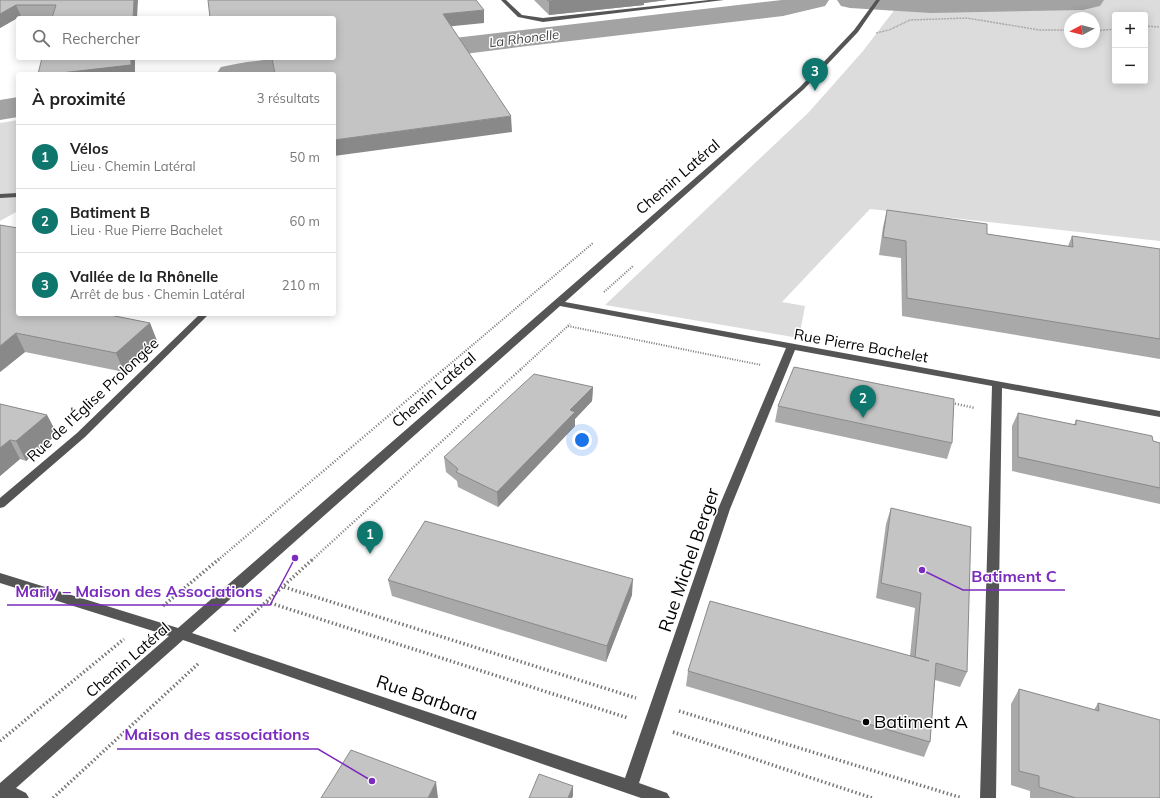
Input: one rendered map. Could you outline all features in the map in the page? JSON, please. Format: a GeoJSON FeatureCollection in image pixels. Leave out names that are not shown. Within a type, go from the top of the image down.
{"type":"FeatureCollection","features":[{"type":"Feature","properties":{"kind":"street"},"geometry":{"type":"LineString","coordinates":[[504,0],[520,16],[543,20],[722,0]]}},
{"type":"Feature","properties":{"kind":"street","name":"Chemin Latéral"},"geometry":{"type":"LineString","coordinates":[[2,791],[802,88],[856,31],[876,3]]}},
{"type":"Feature","properties":{"kind":"street"},"geometry":{"type":"LineString","coordinates":[[0,196],[16,195]]}},
{"type":"Feature","properties":{"kind":"street","name":"Rue Pierre Bachelet"},"geometry":{"type":"LineString","coordinates":[[557,303],[1160,414]]}},
{"type":"Feature","properties":{"kind":"street","name":"Rue de l'Église Prolongée"},"geometry":{"type":"LineString","coordinates":[[0,504],[81,436],[203,316]]}},
{"type":"Feature","properties":{"kind":"street","name":"Rue Michel Berger"},"geometry":{"type":"LineString","coordinates":[[630,787],[659,705],[724,509],[791,347]]}},
{"type":"Feature","properties":{"kind":"street"},"geometry":{"type":"LineString","coordinates":[[988,798],[997,384]]}},
{"type":"Feature","properties":{"kind":"street","name":"Rue Barbara"},"geometry":{"type":"LineString","coordinates":[[0,578],[217,646],[662,798]]}},
{"type":"Feature","properties":{"kind":"street"},"geometry":{"type":"LineString","coordinates":[[2,791],[21,798]]}},
{"type":"Feature","properties":{"kind":"path"},"geometry":{"type":"LineString","coordinates":[[870,33],[890,30],[910,20],[967,18],[1039,30],[1064,30]]}},
{"type":"Feature","properties":{"kind":"path"},"geometry":{"type":"LineString","coordinates":[[1148,26],[1160,27]]}},
{"type":"Feature","properties":{"kind":"path"},"geometry":{"type":"LineString","coordinates":[[1100,30],[1112,29]]}},
{"type":"Feature","properties":{"kind":"path"},"geometry":{"type":"LineString","coordinates":[[0,741],[144,622],[599,238]]}},
{"type":"Feature","properties":{"kind":"path"},"geometry":{"type":"LineString","coordinates":[[53,798],[637,262]]}},
{"type":"Feature","properties":{"kind":"path"},"geometry":{"type":"LineString","coordinates":[[568,326],[782,369]]}},
{"type":"Feature","properties":{"kind":"path"},"geometry":{"type":"LineString","coordinates":[[950,403],[996,412]]}},
{"type":"Feature","properties":{"kind":"path"},"geometry":{"type":"LineString","coordinates":[[284,587],[659,705],[962,798]]}},
{"type":"Feature","properties":{"kind":"path"},"geometry":{"type":"LineString","coordinates":[[267,602],[652,725],[872,798]]}},
{"type":"Feature","properties":{"kind":"shaded area"},"geometry":{"type":"Polygon","coordinates":[[[902,0],[1160,0],[1160,241],[870,209],[782,302],[805,306],[799,338],[605,305],[809,112],[863,51],[902,0]]]}},
{"type":"Feature","properties":{"kind":"shaded area"},"geometry":{"type":"Polygon","coordinates":[[[16,120],[16,212],[0,221],[0,123],[16,120]]]}},
{"type":"Feature","properties":{"kind":"building"},"geometry":{"type":"Polygon","coordinates":[[[0,0],[134,0],[133,16],[53,16],[56,5],[16,5],[0,14],[0,0]]]}},
{"type":"Feature","properties":{"kind":"building"},"geometry":{"type":"Polygon","coordinates":[[[208,0],[476,0],[484,10],[443,14],[511,116],[336,140],[336,72],[275,72],[272,60],[336,60],[336,16],[210,16],[208,0]]]}},
{"type":"Feature","properties":{"kind":"building"},"geometry":{"type":"Polygon","coordinates":[[[42,60],[131,60],[131,65],[70,72],[38,72],[42,60]]]}},
{"type":"Feature","properties":{"kind":"building"},"geometry":{"type":"Polygon","coordinates":[[[887,210],[987,224],[987,234],[1073,247],[1072,236],[1160,249],[1160,339],[907,298],[906,241],[883,237],[887,210]]]}},
{"type":"Feature","properties":{"kind":"building"},"geometry":{"type":"Polygon","coordinates":[[[0,225],[16,228],[16,316],[115,316],[150,323],[116,353],[16,333],[0,346],[0,225]]]}},
{"type":"Feature","properties":{"kind":"building"},"geometry":{"type":"Polygon","coordinates":[[[794,367],[954,399],[952,443],[778,406],[794,367]]]}},
{"type":"Feature","properties":{"kind":"building"},"geometry":{"type":"Polygon","coordinates":[[[534,374],[593,387],[570,410],[575,412],[497,492],[456,472],[458,469],[444,457],[534,374]]]}},
{"type":"Feature","properties":{"kind":"building"},"geometry":{"type":"Polygon","coordinates":[[[0,404],[47,415],[16,441],[10,440],[0,448],[0,404]]]}},
{"type":"Feature","properties":{"kind":"building"},"geometry":{"type":"Polygon","coordinates":[[[1018,413],[1076,425],[1076,420],[1152,436],[1153,441],[1160,443],[1160,488],[1018,457],[1018,413]]]}},
{"type":"Feature","properties":{"kind":"building"},"geometry":{"type":"Polygon","coordinates":[[[891,508],[971,527],[967,672],[936,663],[930,742],[688,671],[710,601],[929,661],[915,657],[921,593],[881,583],[891,508]]]}},
{"type":"Feature","properties":{"kind":"building"},"geometry":{"type":"Polygon","coordinates":[[[425,521],[633,579],[607,646],[388,580],[425,521]]]}},
{"type":"Feature","properties":{"kind":"building"},"geometry":{"type":"Polygon","coordinates":[[[1019,689],[1099,711],[1098,703],[1160,720],[1160,798],[1076,798],[1039,787],[1039,776],[1019,771],[1019,689]]]}},
{"type":"Feature","properties":{"kind":"building"},"geometry":{"type":"Polygon","coordinates":[[[351,750],[436,782],[428,798],[321,798],[351,750]]]}},
{"type":"Feature","properties":{"kind":"building"},"geometry":{"type":"Polygon","coordinates":[[[539,774],[573,786],[568,798],[529,798],[539,774]]]}},
{"type":"Feature","properties":{"kind":"waterway","name":"La Rhonelle"},"geometry":{"type":"LineString","coordinates":[[248,72],[519,38],[783,8],[816,0]]}},
{"type":"Feature","properties":{"kind":"waterway","name":"La Rhonelle"},"geometry":{"type":"LineString","coordinates":[[850,0],[931,5],[1083,2],[1091,0]]}},
{"type":"Feature","properties":{"kind":"waterway","name":"La Rhonelle"},"geometry":{"type":"LineString","coordinates":[[0,110],[16,107]]}},
{"type":"Feature","properties":{"kind":"place","name":"Vallée de la Rhônelle"},"geometry":{"type":"Point","coordinates":[815,91]}},
{"type":"Feature","properties":{"kind":"place","name":"Batiment B"},"geometry":{"type":"Point","coordinates":[863,418]}},
{"type":"Feature","properties":{"kind":"place","name":"Vélos"},"geometry":{"type":"Point","coordinates":[370,554]}},
{"type":"Feature","properties":{"kind":"place","name":"Marly – Maison des Associations"},"geometry":{"type":"Point","coordinates":[295,558]}},
{"type":"Feature","properties":{"kind":"place","name":"Batiment C"},"geometry":{"type":"Point","coordinates":[922,570]}},
{"type":"Feature","properties":{"kind":"place","name":"Batiment A"},"geometry":{"type":"Point","coordinates":[866,722]}},
{"type":"Feature","properties":{"kind":"place","name":"Maison des associations"},"geometry":{"type":"Point","coordinates":[372,781]}}]}
